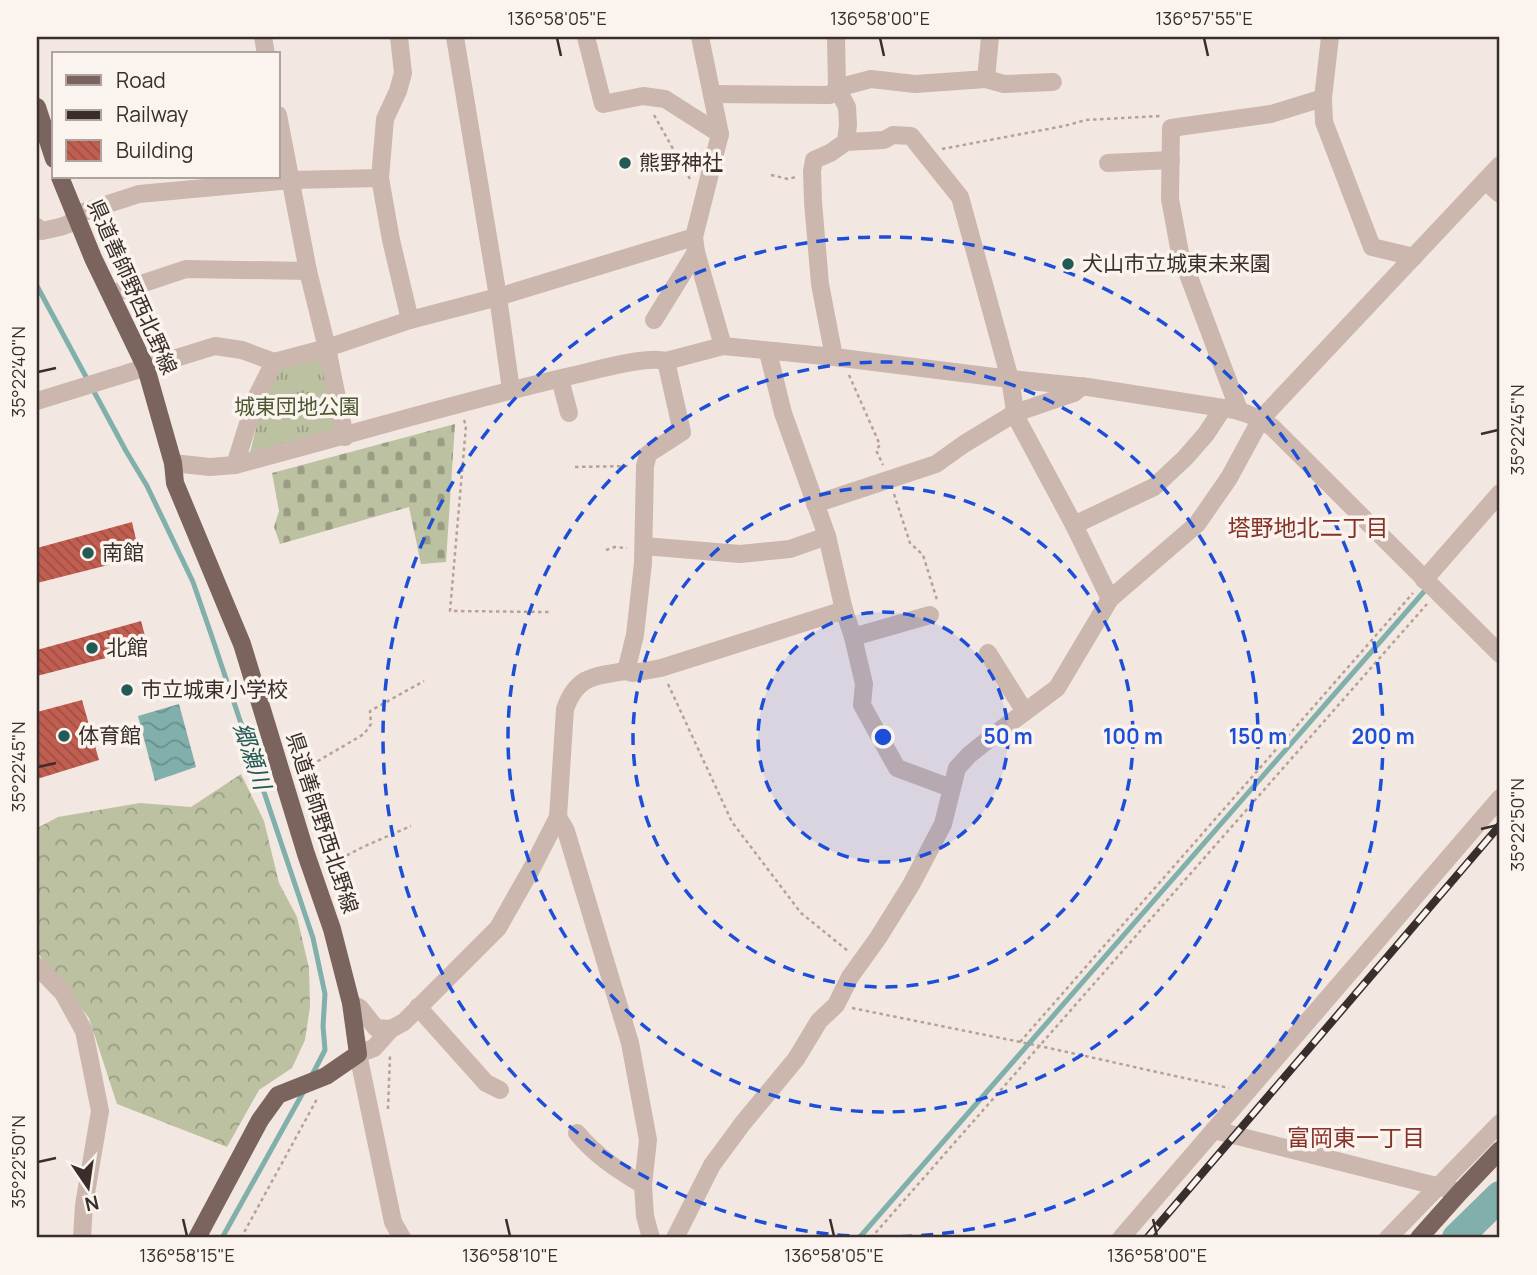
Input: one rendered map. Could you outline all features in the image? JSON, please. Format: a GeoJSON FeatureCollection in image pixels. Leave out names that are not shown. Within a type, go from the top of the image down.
{"type":"FeatureCollection","features":[{"type":"Feature","properties":{"kind":"main road"},"geometry":{"type":"LineString","coordinates":[[37,107],[52,153]]}},
{"type":"Feature","properties":{"kind":"main road","name":"県道善師野西北野線"},"geometry":{"type":"LineString","coordinates":[[60,178],[93,258],[146,368],[173,463],[175,483],[242,644],[332,929],[351,1003],[358,1054]]}},
{"type":"Feature","properties":{"kind":"main road"},"geometry":{"type":"LineString","coordinates":[[197,1238],[260,1120],[278,1095],[326,1076],[358,1054]]}},
{"type":"Feature","properties":{"kind":"main road"},"geometry":{"type":"LineString","coordinates":[[1419,1238],[1500,1150]]}},
{"type":"Feature","properties":{"kind":"street"},"geometry":{"type":"LineString","coordinates":[[399,37],[402,74],[398,91],[385,119],[380,178],[410,320]]}},
{"type":"Feature","properties":{"kind":"street"},"geometry":{"type":"LineString","coordinates":[[455,37],[511,390]]}},
{"type":"Feature","properties":{"kind":"street"},"geometry":{"type":"LineString","coordinates":[[586,37],[603,104],[643,96],[665,99],[720,134]]}},
{"type":"Feature","properties":{"kind":"street"},"geometry":{"type":"LineString","coordinates":[[654,320],[695,244],[720,134],[699,37]]}},
{"type":"Feature","properties":{"kind":"street"},"geometry":{"type":"LineString","coordinates":[[836,37],[837,88],[847,107],[846,142]]}},
{"type":"Feature","properties":{"kind":"street"},"geometry":{"type":"LineString","coordinates":[[986,79],[989,37]]}},
{"type":"Feature","properties":{"kind":"street"},"geometry":{"type":"LineString","coordinates":[[1330,37],[1323,98],[1324,122],[1372,247],[1414,257]]}},
{"type":"Feature","properties":{"kind":"street"},"geometry":{"type":"LineString","coordinates":[[712,94],[830,95],[837,88],[871,79],[915,84],[986,79],[1004,84],[1053,82]]}},
{"type":"Feature","properties":{"kind":"street"},"geometry":{"type":"LineString","coordinates":[[1231,409],[1180,253],[1170,199],[1171,128],[1271,114],[1323,98]]}},
{"type":"Feature","properties":{"kind":"street"},"geometry":{"type":"LineString","coordinates":[[280,125],[307,271],[327,348],[345,436]]}},
{"type":"Feature","properties":{"kind":"street"},"geometry":{"type":"LineString","coordinates":[[834,357],[820,284],[814,160],[846,142],[911,135],[960,197],[1010,379],[1015,414],[1110,599]]}},
{"type":"Feature","properties":{"kind":"street"},"geometry":{"type":"LineString","coordinates":[[1108,163],[1171,160]]}},
{"type":"Feature","properties":{"kind":"street"},"geometry":{"type":"LineString","coordinates":[[675,1238],[712,1165],[796,1059],[819,1021],[836,1005],[850,977],[911,885],[943,824],[957,768],[969,754],[1057,688],[1110,599],[1197,524],[1229,478],[1261,419],[1500,165]]}},
{"type":"Feature","properties":{"kind":"street"},"geometry":{"type":"LineString","coordinates":[[37,227],[42,230],[60,227],[76,218],[139,194],[291,180],[380,178]]}},
{"type":"Feature","properties":{"kind":"street"},"geometry":{"type":"LineString","coordinates":[[1485,181],[1500,194]]}},
{"type":"Feature","properties":{"kind":"street"},"geometry":{"type":"LineString","coordinates":[[37,401],[215,346],[242,350],[274,362],[327,348],[410,320],[695,244]]}},
{"type":"Feature","properties":{"kind":"street"},"geometry":{"type":"LineString","coordinates":[[695,244],[723,346]]}},
{"type":"Feature","properties":{"kind":"street"},"geometry":{"type":"LineString","coordinates":[[111,294],[186,269],[307,271]]}},
{"type":"Feature","properties":{"kind":"street"},"geometry":{"type":"LineString","coordinates":[[173,463],[210,467],[235,465],[511,390],[607,368],[657,359],[666,361],[723,346],[1082,386],[1231,409],[1261,419],[1500,654]]}},
{"type":"Feature","properties":{"kind":"street"},"geometry":{"type":"LineString","coordinates":[[768,352],[783,413],[827,536],[864,684],[862,705],[897,768],[951,788]]}},
{"type":"Feature","properties":{"kind":"street"},"geometry":{"type":"LineString","coordinates":[[626,671],[635,635],[644,546],[645,466],[648,454],[682,432],[666,361]]}},
{"type":"Feature","properties":{"kind":"street"},"geometry":{"type":"LineString","coordinates":[[235,465],[256,398],[274,362]]}},
{"type":"Feature","properties":{"kind":"street"},"geometry":{"type":"LineString","coordinates":[[560,379],[569,413]]}},
{"type":"Feature","properties":{"kind":"street"},"geometry":{"type":"LineString","coordinates":[[816,504],[936,464],[1015,414],[1074,393],[1082,386]]}},
{"type":"Feature","properties":{"kind":"street"},"geometry":{"type":"LineString","coordinates":[[1073,525],[1154,487],[1231,409]]}},
{"type":"Feature","properties":{"kind":"street"},"geometry":{"type":"LineString","coordinates":[[1431,586],[1500,493]]}},
{"type":"Feature","properties":{"kind":"street"},"geometry":{"type":"LineString","coordinates":[[644,546],[740,554],[790,549],[827,536]]}},
{"type":"Feature","properties":{"kind":"street"},"geometry":{"type":"LineString","coordinates":[[402,1238],[393,1222],[358,1054],[374,1048],[404,1022],[498,928],[558,817],[565,709],[570,694],[590,676],[661,668],[844,610]]}},
{"type":"Feature","properties":{"kind":"street"},"geometry":{"type":"LineString","coordinates":[[853,637],[930,615]]}},
{"type":"Feature","properties":{"kind":"street"},"geometry":{"type":"LineString","coordinates":[[988,653],[1025,712]]}},
{"type":"Feature","properties":{"kind":"street"},"geometry":{"type":"LineString","coordinates":[[1121,1238],[1500,798]]}},
{"type":"Feature","properties":{"kind":"street"},"geometry":{"type":"LineString","coordinates":[[558,817],[566,831],[630,1043],[648,1139],[643,1185],[645,1216],[651,1238]]}},
{"type":"Feature","properties":{"kind":"street"},"geometry":{"type":"LineString","coordinates":[[37,966],[63,993],[84,1031],[100,1111],[84,1205],[82,1238]]}},
{"type":"Feature","properties":{"kind":"street"},"geometry":{"type":"LineString","coordinates":[[351,1003],[360,1008],[376,1028],[387,1034]]}},
{"type":"Feature","properties":{"kind":"street"},"geometry":{"type":"LineString","coordinates":[[418,1007],[486,1083],[500,1090]]}},
{"type":"Feature","properties":{"kind":"street"},"geometry":{"type":"LineString","coordinates":[[1388,1238],[1500,1123]]}},
{"type":"Feature","properties":{"kind":"street"},"geometry":{"type":"LineString","coordinates":[[1214,1130],[1460,1192]]}},
{"type":"Feature","properties":{"kind":"street"},"geometry":{"type":"LineString","coordinates":[[577,1133],[610,1165],[643,1185]]}},
{"type":"Feature","properties":{"kind":"path"},"geometry":{"type":"LineString","coordinates":[[643,96],[702,204]]}},
{"type":"Feature","properties":{"kind":"path"},"geometry":{"type":"LineString","coordinates":[[925,153],[1086,120],[1166,116],[1171,128]]}},
{"type":"Feature","properties":{"kind":"path"},"geometry":{"type":"LineString","coordinates":[[771,175],[788,179],[813,172]]}},
{"type":"Feature","properties":{"kind":"path"},"geometry":{"type":"LineString","coordinates":[[461,403],[466,426],[450,611],[550,612]]}},
{"type":"Feature","properties":{"kind":"path"},"geometry":{"type":"LineString","coordinates":[[575,467],[645,466]]}},
{"type":"Feature","properties":{"kind":"path"},"geometry":{"type":"LineString","coordinates":[[1020,1042],[1431,586]]}},
{"type":"Feature","properties":{"kind":"path"},"geometry":{"type":"LineString","coordinates":[[871,1238],[1040,1046],[1431,586]]}},
{"type":"Feature","properties":{"kind":"path"},"geometry":{"type":"LineString","coordinates":[[661,668],[732,822],[801,913],[861,962]]}},
{"type":"Feature","properties":{"kind":"path"},"geometry":{"type":"LineString","coordinates":[[282,776],[306,768],[364,734],[371,724],[370,711],[424,681]]}},
{"type":"Feature","properties":{"kind":"path"},"geometry":{"type":"LineString","coordinates":[[313,873],[411,826]]}},
{"type":"Feature","properties":{"kind":"path"},"geometry":{"type":"LineString","coordinates":[[836,1005],[1040,1046],[1246,1092]]}},
{"type":"Feature","properties":{"kind":"path"},"geometry":{"type":"LineString","coordinates":[[374,1128],[387,1114],[390,1089],[387,1034]]}},
{"type":"Feature","properties":{"kind":"path"},"geometry":{"type":"LineString","coordinates":[[241,1238],[317,1100],[326,1076]]}},
{"type":"Feature","properties":{"kind":"green space","name":"城東団地公園"},"geometry":{"type":"Polygon","coordinates":[[[321,358],[336,432],[250,453],[262,403],[280,369],[321,358]]]}},
{"type":"Feature","properties":{"kind":"green space"},"geometry":{"type":"Polygon","coordinates":[[[455,424],[446,562],[421,564],[409,507],[280,544],[274,527],[279,511],[272,473],[455,424]]]}},
{"type":"Feature","properties":{"kind":"green space"},"geometry":{"type":"Polygon","coordinates":[[[241,774],[264,821],[279,883],[297,917],[309,968],[310,1007],[305,1040],[292,1068],[259,1090],[227,1147],[117,1104],[89,1018],[37,952],[37,828],[58,817],[140,803],[191,807],[241,774]]]}},
{"type":"Feature","properties":{"kind":"water"},"geometry":{"type":"Polygon","coordinates":[[[179,704],[196,767],[155,781],[138,716],[179,704]]]}},
{"type":"Feature","properties":{"kind":"building","name":"南館"},"geometry":{"type":"Polygon","coordinates":[[[132,522],[140,557],[37,583],[37,548],[132,522]]]}},
{"type":"Feature","properties":{"kind":"building","name":"北館"},"geometry":{"type":"Polygon","coordinates":[[[141,621],[148,647],[37,676],[37,650],[141,621]]]}},
{"type":"Feature","properties":{"kind":"building","name":"体育館"},"geometry":{"type":"Polygon","coordinates":[[[82,700],[99,760],[37,779],[37,712],[82,700]]]}},
{"type":"Feature","properties":{"kind":"waterway","name":"郷瀬川"},"geometry":{"type":"LineString","coordinates":[[37,286],[147,486],[193,582],[313,938],[325,994],[325,1050],[311,1077]]}},
{"type":"Feature","properties":{"kind":"waterway"},"geometry":{"type":"LineString","coordinates":[[859,1238],[1428,587]]}},
{"type":"Feature","properties":{"kind":"waterway","name":"郷瀬川"},"geometry":{"type":"LineString","coordinates":[[222,1238],[305,1089]]}},
{"type":"Feature","properties":{"kind":"waterway","name":"郷瀬川"},"geometry":{"type":"LineString","coordinates":[[1457,1238],[1500,1196]]}},
{"type":"Feature","properties":{"kind":"railway"},"geometry":{"type":"LineString","coordinates":[[1147,1238],[1500,825]]}},
{"type":"Feature","properties":{"kind":"place","name":"熊野神社"},"geometry":{"type":"Point","coordinates":[625,163]}},
{"type":"Feature","properties":{"kind":"place","name":"犬山市立城東未来園"},"geometry":{"type":"Point","coordinates":[1068,264]}},
{"type":"Feature","properties":{"kind":"place","name":"南館"},"geometry":{"type":"Point","coordinates":[88,553]}},
{"type":"Feature","properties":{"kind":"place","name":"北館"},"geometry":{"type":"Point","coordinates":[92,648]}},
{"type":"Feature","properties":{"kind":"place","name":"市立城東小学校"},"geometry":{"type":"Point","coordinates":[127,690]}},
{"type":"Feature","properties":{"kind":"place","name":"体育館"},"geometry":{"type":"Point","coordinates":[64,736]}},
{"type":"Feature","properties":{"kind":"district","name":"塔野地北二丁目"},"geometry":{"type":"Point","coordinates":[1308,528]}},
{"type":"Feature","properties":{"kind":"district","name":"富岡東一丁目"},"geometry":{"type":"Point","coordinates":[1356,1138]}}]}
